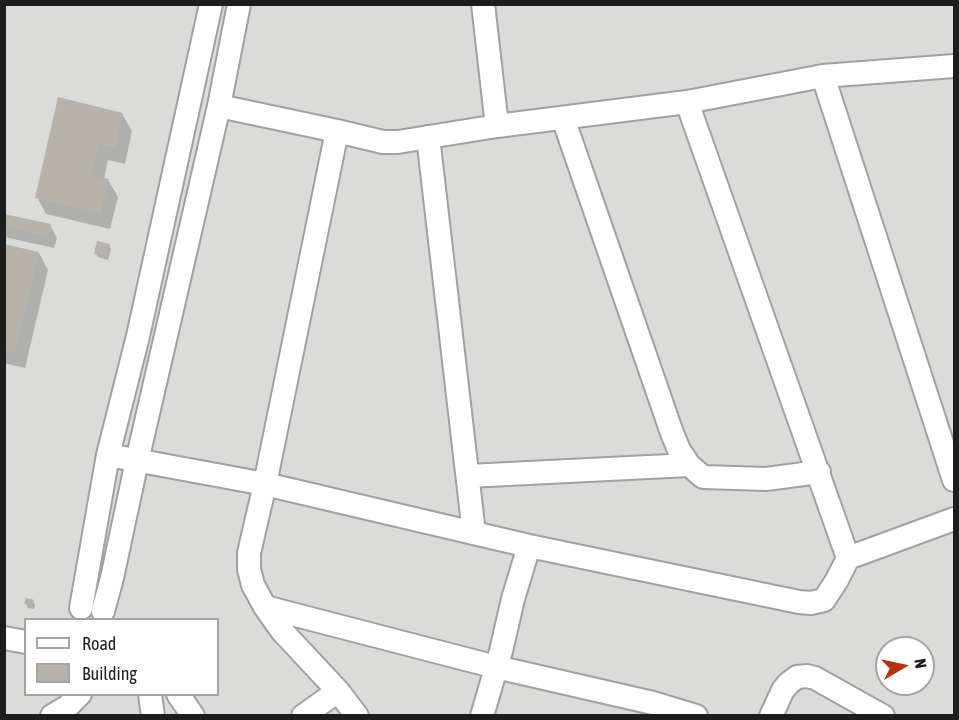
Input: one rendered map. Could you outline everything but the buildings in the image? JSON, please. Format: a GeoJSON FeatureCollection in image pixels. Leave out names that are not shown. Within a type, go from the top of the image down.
{"type":"FeatureCollection","features":[{"type":"Feature","properties":{"kind":"street"},"geometry":{"type":"LineString","coordinates":[[91,615],[108,455],[138,336],[211,4]]}},
{"type":"Feature","properties":{"kind":"street"},"geometry":{"type":"LineString","coordinates":[[91,615],[112,578],[219,106],[239,4]]}},
{"type":"Feature","properties":{"kind":"street"},"geometry":{"type":"LineString","coordinates":[[483,4],[497,126]]}},
{"type":"Feature","properties":{"kind":"street"},"geometry":{"type":"LineString","coordinates":[[219,106],[383,142],[398,142],[497,126],[687,102],[823,76],[954,67]]}},
{"type":"Feature","properties":{"kind":"street"},"geometry":{"type":"LineString","coordinates":[[823,76],[954,480]]}},
{"type":"Feature","properties":{"kind":"street"},"geometry":{"type":"LineString","coordinates":[[687,102],[848,558]]}},
{"type":"Feature","properties":{"kind":"street"},"geometry":{"type":"LineString","coordinates":[[563,118],[672,433],[689,465],[703,477],[766,479],[819,472]]}},
{"type":"Feature","properties":{"kind":"street"},"geometry":{"type":"LineString","coordinates":[[337,131],[249,553],[249,569],[253,585],[282,631],[338,691],[357,716]]}},
{"type":"Feature","properties":{"kind":"street"},"geometry":{"type":"LineString","coordinates":[[428,137],[474,532]]}},
{"type":"Feature","properties":{"kind":"street"},"geometry":{"type":"LineString","coordinates":[[108,455],[265,484],[529,546],[812,603],[824,600],[848,558],[954,519]]}},
{"type":"Feature","properties":{"kind":"street"},"geometry":{"type":"LineString","coordinates":[[468,476],[689,465]]}},
{"type":"Feature","properties":{"kind":"street"},"geometry":{"type":"LineString","coordinates":[[482,716],[529,546]]}},
{"type":"Feature","properties":{"kind":"street"},"geometry":{"type":"LineString","coordinates":[[266,607],[496,668],[653,703],[696,716]]}},
{"type":"Feature","properties":{"kind":"street"},"geometry":{"type":"LineString","coordinates":[[4,638],[24,642]]}},
{"type":"Feature","properties":{"kind":"street"},"geometry":{"type":"LineString","coordinates":[[771,716],[783,690],[789,683],[797,677],[807,676],[815,678],[883,716]]}},
{"type":"Feature","properties":{"kind":"street"},"geometry":{"type":"LineString","coordinates":[[303,716],[338,691]]}},
{"type":"Feature","properties":{"kind":"street"},"geometry":{"type":"LineString","coordinates":[[51,716],[58,696]]}},
{"type":"Feature","properties":{"kind":"street"},"geometry":{"type":"LineString","coordinates":[[51,716],[67,707],[79,696]]}},
{"type":"Feature","properties":{"kind":"street"},"geometry":{"type":"LineString","coordinates":[[150,696],[153,716]]}},
{"type":"Feature","properties":{"kind":"street"},"geometry":{"type":"LineString","coordinates":[[179,696],[193,716]]}},
{"type":"Feature","properties":{"kind":"shaded area"},"geometry":{"type":"Polygon","coordinates":[[[4,5],[954,5],[954,715],[5,715],[4,5]]]}}]}
